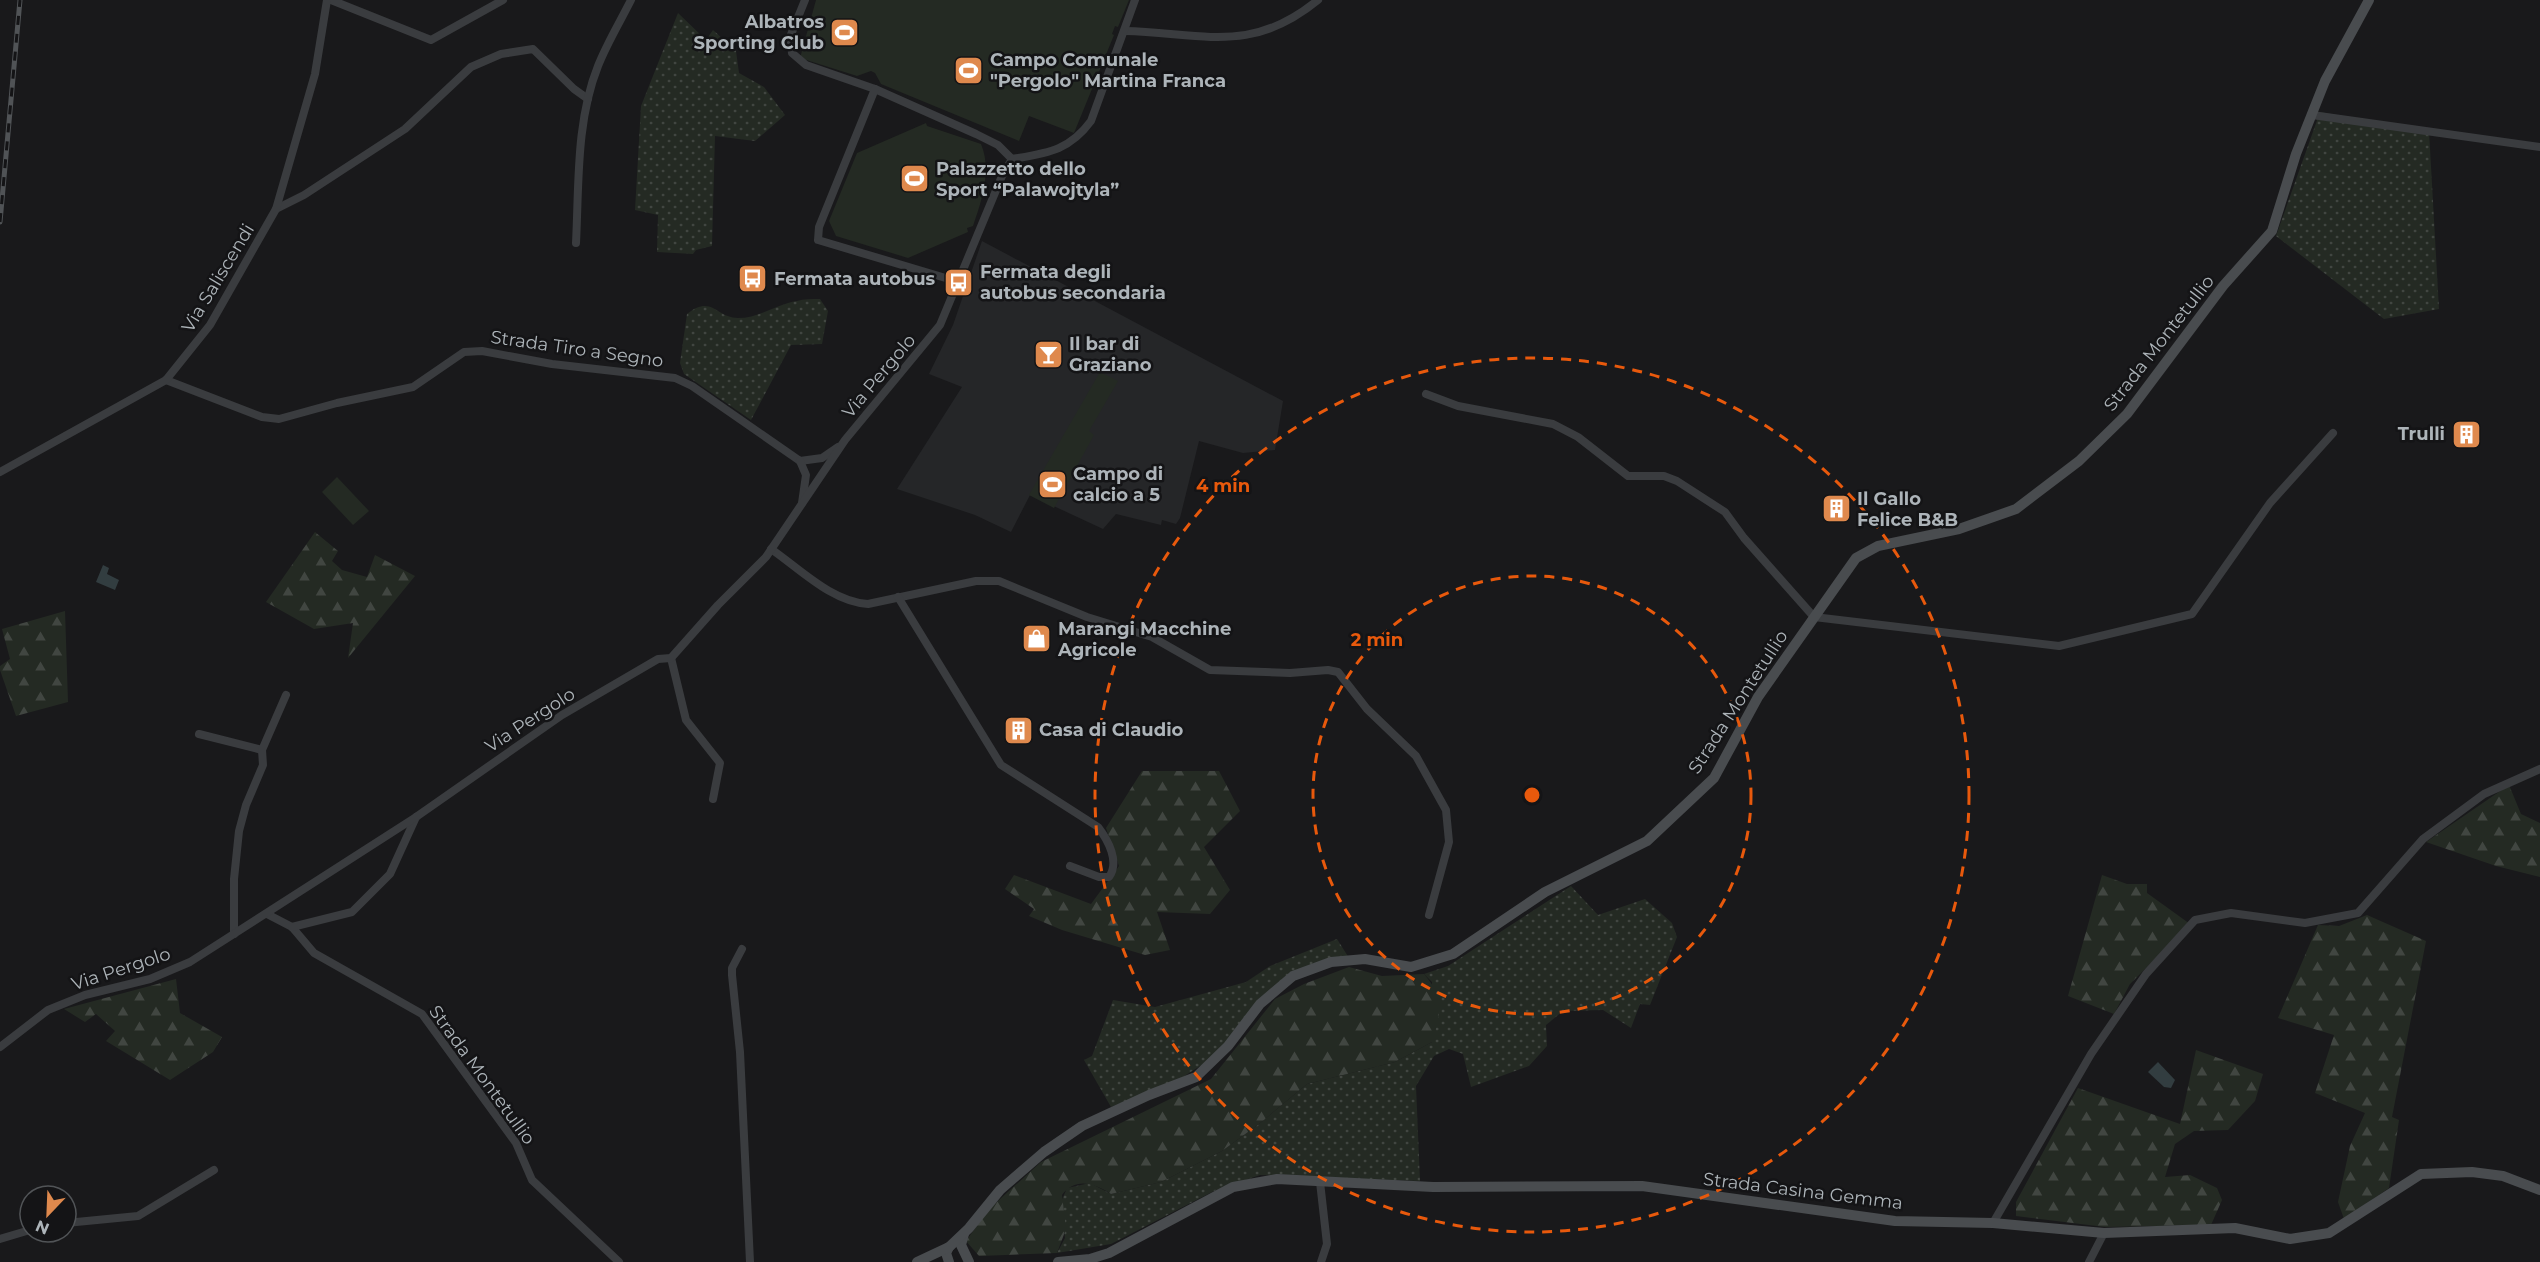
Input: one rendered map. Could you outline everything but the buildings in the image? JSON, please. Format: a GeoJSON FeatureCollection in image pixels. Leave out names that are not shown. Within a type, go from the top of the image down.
{"type":"FeatureCollection","features":[{"type":"Feature","properties":{"kind":"street"},"geometry":{"type":"LineString","coordinates":[[329,0],[431,40],[503,0]]}},
{"type":"Feature","properties":{"kind":"street","name":"Via Saliscendi"},"geometry":{"type":"LineString","coordinates":[[0,472],[166,380],[210,325],[276,209],[315,74],[329,0]]}},
{"type":"Feature","properties":{"kind":"street"},"geometry":{"type":"LineString","coordinates":[[576,243],[581,139],[588,99],[598,66],[631,0]]}},
{"type":"Feature","properties":{"kind":"street"},"geometry":{"type":"LineString","coordinates":[[805,0],[789,37],[792,53],[806,65],[875,89],[976,134],[998,146],[1012,159],[1067,146],[1079,138],[1091,122],[1135,0]]}},
{"type":"Feature","properties":{"kind":"street"},"geometry":{"type":"LineString","coordinates":[[1125,31],[1226,39],[1244,37],[1267,32],[1302,13],[1318,0]]}},
{"type":"Feature","properties":{"kind":"street","name":"Strada Montetullio"},"geometry":{"type":"LineString","coordinates":[[918,1262],[949,1247],[1000,1190],[1044,1152],[1082,1126],[1149,1095],[1196,1077],[1228,1046],[1260,1004],[1293,976],[1331,962],[1365,959],[1411,967],[1453,954],[1545,892],[1647,841],[1714,778],[1758,697],[1856,558],[1878,546],[1959,529],[2016,509],[2079,461],[2127,414],[2223,286],[2272,231],[2296,154],[2325,81],[2369,0]]}},
{"type":"Feature","properties":{"kind":"street"},"geometry":{"type":"LineString","coordinates":[[276,209],[304,195],[405,129],[471,67],[501,54],[533,49],[574,89],[588,99]]}},
{"type":"Feature","properties":{"kind":"street"},"geometry":{"type":"LineString","coordinates":[[875,89],[819,227],[818,240],[959,282]]}},
{"type":"Feature","properties":{"kind":"street"},"geometry":{"type":"LineString","coordinates":[[2312,116],[2540,147]]}},
{"type":"Feature","properties":{"kind":"street","name":"Via Pergolo"},"geometry":{"type":"LineString","coordinates":[[0,1047],[48,1010],[85,995],[150,979],[190,962],[417,817],[562,715],[658,659],[671,658],[771,549],[845,440],[936,331],[959,282],[1002,176],[1012,159]]}},
{"type":"Feature","properties":{"kind":"street","name":"Strada Tiro a Segno"},"geometry":{"type":"LineString","coordinates":[[166,380],[262,417],[279,419],[337,403],[413,387],[464,352],[506,354],[552,364],[684,381],[800,461]]}},
{"type":"Feature","properties":{"kind":"street"},"geometry":{"type":"LineString","coordinates":[[1426,394],[1458,406],[1553,424],[1587,443],[1599,456],[1628,476],[1664,476],[1677,481],[1725,512],[1744,538],[1814,617],[2059,646],[2192,614],[2270,503],[2333,433]]}},
{"type":"Feature","properties":{"kind":"street"},"geometry":{"type":"LineString","coordinates":[[801,508],[806,475],[800,461],[822,458],[845,440]]}},
{"type":"Feature","properties":{"kind":"street"},"geometry":{"type":"LineString","coordinates":[[771,549],[849,601],[868,603],[976,581],[999,581],[1087,617],[1152,637],[1210,670],[1290,673],[1328,670],[1338,672],[1367,709],[1416,756],[1446,810],[1449,842],[1429,915]]}},
{"type":"Feature","properties":{"kind":"street"},"geometry":{"type":"LineString","coordinates":[[898,597],[1001,765],[1098,827],[1103,834],[1113,864],[1109,877],[1099,877],[1070,866]]}},
{"type":"Feature","properties":{"kind":"street"},"geometry":{"type":"LineString","coordinates":[[671,658],[686,720],[720,763],[713,799]]}},
{"type":"Feature","properties":{"kind":"street"},"geometry":{"type":"LineString","coordinates":[[234,934],[234,879],[239,831],[246,805],[263,765],[262,750],[286,695]]}},
{"type":"Feature","properties":{"kind":"street"},"geometry":{"type":"LineString","coordinates":[[198,734],[262,750]]}},
{"type":"Feature","properties":{"kind":"street"},"geometry":{"type":"LineString","coordinates":[[1993,1223],[2091,1054],[2146,974],[2195,920],[2231,913],[2305,923],[2358,913],[2423,838],[2484,795],[2540,770]]}},
{"type":"Feature","properties":{"kind":"street"},"geometry":{"type":"LineString","coordinates":[[292,927],[352,912],[390,874],[417,817]]}},
{"type":"Feature","properties":{"kind":"street","name":"Strada Montetullio"},"geometry":{"type":"LineString","coordinates":[[267,914],[292,927],[314,953],[422,1014],[516,1143],[532,1180],[619,1262]]}},
{"type":"Feature","properties":{"kind":"street"},"geometry":{"type":"LineString","coordinates":[[742,949],[732,968],[732,975],[740,1052],[750,1262]]}},
{"type":"Feature","properties":{"kind":"street"},"geometry":{"type":"LineString","coordinates":[[78,1221],[138,1216],[214,1170]]}},
{"type":"Feature","properties":{"kind":"street","name":"Strada Casina Gemma"},"geometry":{"type":"LineString","coordinates":[[1058,1262],[1109,1253],[1233,1187],[1277,1179],[1433,1187],[1642,1186],[1895,1221],[1993,1223],[2104,1233],[2235,1228],[2290,1239],[2309,1238],[2329,1233],[2421,1174],[2442,1172],[2503,1176],[2540,1190]]}},
{"type":"Feature","properties":{"kind":"street"},"geometry":{"type":"LineString","coordinates":[[1320,1182],[1327,1244],[1321,1262]]}},
{"type":"Feature","properties":{"kind":"street"},"geometry":{"type":"LineString","coordinates":[[2089,1262],[2104,1233]]}},
{"type":"Feature","properties":{"kind":"street"},"geometry":{"type":"LineString","coordinates":[[0,1239],[18,1234]]}},
{"type":"Feature","properties":{"kind":"street"},"geometry":{"type":"LineString","coordinates":[[963,1234],[961,1245],[967,1262]]}},
{"type":"Feature","properties":{"kind":"street"},"geometry":{"type":"LineString","coordinates":[[949,1262],[946,1253],[949,1247],[967,1262]]}},
{"type":"Feature","properties":{"kind":"shaded area"},"geometry":{"type":"Polygon","coordinates":[[[982,241],[1283,401],[1275,450],[1243,453],[1199,441],[1180,518],[1176,524],[1162,520],[1161,525],[1116,514],[1103,529],[1030,495],[1011,532],[975,515],[897,489],[962,387],[929,374],[953,325],[982,241]]]}},
{"type":"Feature","properties":{"kind":"shaded area"},"geometry":{"type":"Polygon","coordinates":[[[103,565],[109,568],[107,574],[119,580],[115,590],[96,582],[103,565]]]}},
{"type":"Feature","properties":{"kind":"shaded area"},"geometry":{"type":"Polygon","coordinates":[[[2158,1062],[2175,1080],[2171,1088],[2164,1087],[2148,1072],[2158,1062]]]}},
{"type":"Feature","properties":{"kind":"green space","name":"Campo Comunale \"Pergolo\" Martina Franca"},"geometry":{"type":"Polygon","coordinates":[[[816,0],[1129,0],[1118,27],[1115,26],[1112,34],[1114,35],[1074,133],[1029,116],[1019,141],[881,84],[875,73],[871,71],[857,76],[800,58],[816,0]]]}},
{"type":"Feature","properties":{"kind":"green space"},"geometry":{"type":"Polygon","coordinates":[[[678,13],[706,40],[713,30],[736,51],[739,73],[764,87],[785,115],[755,141],[715,136],[712,246],[696,250],[693,254],[657,252],[658,215],[635,210],[641,106],[678,13]]]}},
{"type":"Feature","properties":{"kind":"green space"},"geometry":{"type":"Polygon","coordinates":[[[2320,112],[2429,131],[2439,309],[2384,319],[2276,236],[2320,112]]]}},
{"type":"Feature","properties":{"kind":"green space","name":"Palazzetto dello Sport “Palawojtyla”"},"geometry":{"type":"Polygon","coordinates":[[[926,123],[927,126],[981,144],[986,175],[973,226],[967,228],[968,232],[908,258],[836,236],[829,221],[857,153],[926,123]]]}},
{"type":"Feature","properties":{"kind":"green space"},"geometry":{"type":"Polygon","coordinates":[[[805,299],[820,299],[828,311],[822,344],[791,345],[751,420],[684,374],[680,363],[687,314],[695,308],[708,306],[724,315],[738,318],[753,316],[805,299]]]}},
{"type":"Feature","properties":{"kind":"green space"},"geometry":{"type":"Polygon","coordinates":[[[1100,372],[1118,381],[1089,431],[1094,435],[1054,508],[1029,495],[1100,372]]]}},
{"type":"Feature","properties":{"kind":"green space"},"geometry":{"type":"Polygon","coordinates":[[[337,477],[369,511],[353,525],[322,492],[337,477]]]}},
{"type":"Feature","properties":{"kind":"green space"},"geometry":{"type":"Polygon","coordinates":[[[315,532],[338,551],[332,561],[342,570],[367,577],[375,555],[415,576],[348,658],[353,623],[314,629],[266,602],[315,532]]]}},
{"type":"Feature","properties":{"kind":"green space"},"geometry":{"type":"Polygon","coordinates":[[[65,611],[68,702],[16,716],[0,670],[0,666],[10,659],[2,629],[65,611]]]}},
{"type":"Feature","properties":{"kind":"green space"},"geometry":{"type":"Polygon","coordinates":[[[1142,771],[1219,771],[1240,811],[1204,847],[1230,890],[1210,914],[1157,912],[1170,950],[1145,955],[1062,930],[1029,916],[1034,909],[1005,889],[1014,875],[1091,904],[1119,866],[1106,828],[1142,771]]]}},
{"type":"Feature","properties":{"kind":"green space"},"geometry":{"type":"Polygon","coordinates":[[[2509,785],[2521,814],[2540,823],[2540,877],[2496,866],[2426,842],[2509,785]]]}},
{"type":"Feature","properties":{"kind":"green space"},"geometry":{"type":"Polygon","coordinates":[[[2102,875],[2127,884],[2147,884],[2147,893],[2190,924],[2130,984],[2114,1014],[2068,996],[2102,875]]]}},
{"type":"Feature","properties":{"kind":"green space"},"geometry":{"type":"Polygon","coordinates":[[[1571,886],[1598,915],[1645,899],[1672,923],[1677,937],[1650,1005],[1640,1004],[1631,1028],[1603,1010],[1563,1011],[1546,1025],[1547,1046],[1529,1066],[1471,1087],[1463,1054],[1449,1049],[1434,1056],[1416,1086],[1420,1181],[1260,1175],[1214,1191],[1111,1244],[1057,1253],[1065,1238],[1061,1202],[1067,1188],[1090,1183],[1111,1194],[1161,1182],[1222,1151],[1307,1084],[1395,1062],[1432,1042],[1432,982],[1424,974],[1448,966],[1571,886]]]}},
{"type":"Feature","properties":{"kind":"green space"},"geometry":{"type":"Polygon","coordinates":[[[2367,915],[2426,941],[2392,1117],[2399,1120],[2389,1188],[2344,1219],[2338,1202],[2350,1146],[2365,1113],[2315,1093],[2334,1035],[2278,1018],[2318,925],[2339,926],[2367,915]]]}},
{"type":"Feature","properties":{"kind":"green space"},"geometry":{"type":"Polygon","coordinates":[[[1337,939],[1349,958],[1281,984],[1216,1056],[1178,1080],[1111,1107],[1084,1060],[1092,1056],[1113,1000],[1155,1007],[1246,982],[1270,966],[1337,939]]]}},
{"type":"Feature","properties":{"kind":"green space"},"geometry":{"type":"Polygon","coordinates":[[[1349,967],[1382,976],[1424,974],[1435,991],[1439,1006],[1438,1023],[1432,1042],[1395,1062],[1307,1084],[1222,1151],[1161,1182],[1111,1194],[1098,1187],[1085,1184],[1067,1189],[1062,1195],[1066,1229],[1057,1253],[979,1256],[966,1241],[988,1210],[1041,1162],[1211,1079],[1275,999],[1304,984],[1349,967]]]}},
{"type":"Feature","properties":{"kind":"green space"},"geometry":{"type":"Polygon","coordinates":[[[176,979],[180,1013],[222,1037],[213,1052],[170,1080],[106,1041],[115,1031],[96,1014],[85,1022],[64,1009],[176,979]]]}},
{"type":"Feature","properties":{"kind":"green space"},"geometry":{"type":"Polygon","coordinates":[[[2196,1050],[2263,1074],[2255,1101],[2228,1130],[2194,1131],[2175,1144],[2165,1177],[2190,1175],[2217,1188],[2222,1200],[2211,1225],[2105,1227],[2016,1216],[2016,1202],[2078,1088],[2180,1124],[2196,1050]]]}},
{"type":"Feature","properties":{"kind":"railway"},"geometry":{"type":"LineString","coordinates":[[0,222],[20,0]]}},
{"type":"Feature","properties":{"kind":"place","name":"Albatros Sporting Club"},"geometry":{"type":"Point","coordinates":[845,32]}},
{"type":"Feature","properties":{"kind":"place","name":"Campo Comunale \"Pergolo\" Martina Franca"},"geometry":{"type":"Point","coordinates":[969,70]}},
{"type":"Feature","properties":{"kind":"place","name":"Palazzetto dello Sport “Palawojtyla”"},"geometry":{"type":"Point","coordinates":[915,179]}},
{"type":"Feature","properties":{"kind":"place","name":"Fermata autobus"},"geometry":{"type":"Point","coordinates":[753,279]}},
{"type":"Feature","properties":{"kind":"place","name":"Fermata degli autobus secondaria"},"geometry":{"type":"Point","coordinates":[959,282]}},
{"type":"Feature","properties":{"kind":"place","name":"Il bar di Graziano"},"geometry":{"type":"Point","coordinates":[1048,354]}},
{"type":"Feature","properties":{"kind":"place","name":"Trulli"},"geometry":{"type":"Point","coordinates":[2466,434]}},
{"type":"Feature","properties":{"kind":"place","name":"Campo di calcio a 5"},"geometry":{"type":"Point","coordinates":[1052,484]}},
{"type":"Feature","properties":{"kind":"place","name":"Il Gallo Felice B&B"},"geometry":{"type":"Point","coordinates":[1836,509]}},
{"type":"Feature","properties":{"kind":"place","name":"Marangi Macchine Agricole"},"geometry":{"type":"Point","coordinates":[1037,639]}},
{"type":"Feature","properties":{"kind":"place","name":"Casa di Claudio"},"geometry":{"type":"Point","coordinates":[1018,730]}}]}
